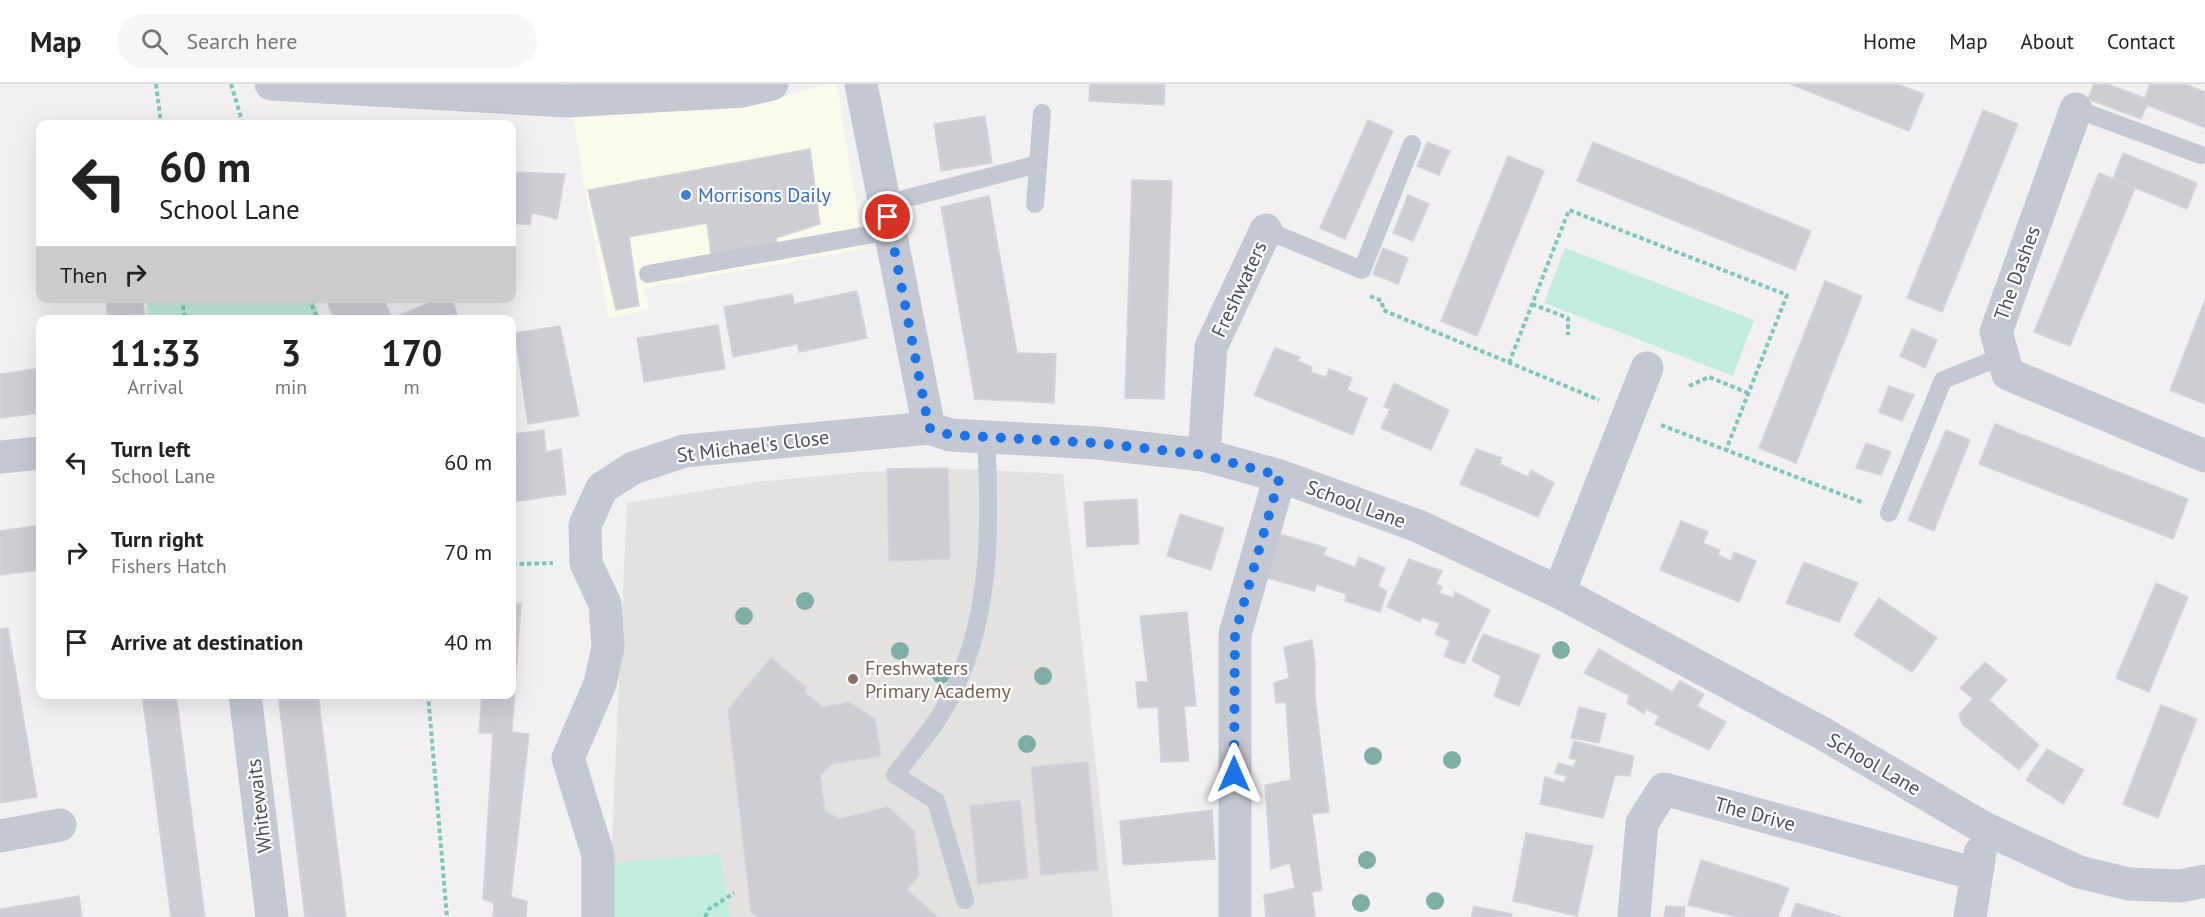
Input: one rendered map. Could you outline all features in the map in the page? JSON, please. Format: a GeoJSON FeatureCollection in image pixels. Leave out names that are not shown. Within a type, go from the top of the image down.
{"type":"FeatureCollection","features":[{"type":"Feature","properties":{"kind":"street"},"geometry":{"type":"LineString","coordinates":[[271,84],[407,88],[567,101],[751,86]]}},
{"type":"Feature","properties":{"kind":"street"},"geometry":{"type":"LineString","coordinates":[[861,84],[929,428]]}},
{"type":"Feature","properties":{"kind":"street","name":"The Dashes"},"geometry":{"type":"LineString","coordinates":[[2076,109],[1996,332],[2008,374],[2205,456]]}},
{"type":"Feature","properties":{"kind":"street","name":"Freshwaters"},"geometry":{"type":"LineString","coordinates":[[1204,455],[1211,347],[1266,230]]}},
{"type":"Feature","properties":{"kind":"street"},"geometry":{"type":"LineString","coordinates":[[1559,592],[1647,368]]}},
{"type":"Feature","properties":{"kind":"street","name":"School Lane"},"geometry":{"type":"LineString","coordinates":[[929,428],[950,435],[1097,443],[1204,455],[1280,476],[1418,526],[1559,592],[1822,733],[1984,828],[2079,872],[2129,884],[2180,886],[2205,881]]}},
{"type":"Feature","properties":{"kind":"street","name":"St Michael's Close"},"geometry":{"type":"LineString","coordinates":[[598,917],[598,855],[568,758],[600,684],[608,647],[605,604],[586,563],[585,525],[602,488],[633,468],[684,451],[929,428]]}},
{"type":"Feature","properties":{"kind":"street"},"geometry":{"type":"LineString","coordinates":[[0,457],[36,453]]}},
{"type":"Feature","properties":{"kind":"street"},"geometry":{"type":"LineString","coordinates":[[1235,917],[1235,634],[1280,476]]}},
{"type":"Feature","properties":{"kind":"street","name":"Whitewaits"},"geometry":{"type":"LineString","coordinates":[[246,699],[272,917]]}},
{"type":"Feature","properties":{"kind":"street","name":"The Drive"},"geometry":{"type":"LineString","coordinates":[[1634,917],[1642,823],[1664,789],[1976,874]]}},
{"type":"Feature","properties":{"kind":"street"},"geometry":{"type":"LineString","coordinates":[[0,836],[60,825]]}},
{"type":"Feature","properties":{"kind":"street"},"geometry":{"type":"LineString","coordinates":[[1970,917],[1984,828]]}},
{"type":"Feature","properties":{"kind":"lane"},"geometry":{"type":"LineString","coordinates":[[2076,109],[2201,155]]}},
{"type":"Feature","properties":{"kind":"lane"},"geometry":{"type":"LineString","coordinates":[[1035,204],[1042,113]]}},
{"type":"Feature","properties":{"kind":"lane"},"geometry":{"type":"LineString","coordinates":[[1266,230],[1362,270],[1412,144]]}},
{"type":"Feature","properties":{"kind":"lane"},"geometry":{"type":"LineString","coordinates":[[648,274],[888,217],[1038,164]]}},
{"type":"Feature","properties":{"kind":"lane"},"geometry":{"type":"LineString","coordinates":[[1889,513],[1942,380],[2003,356]]}},
{"type":"Feature","properties":{"kind":"lane"},"geometry":{"type":"LineString","coordinates":[[965,900],[936,801],[894,775],[944,710],[958,681],[978,628],[986,574],[988,486],[986,437]]}},
{"type":"Feature","properties":{"kind":"path"},"geometry":{"type":"LineString","coordinates":[[156,84],[160,120]]}},
{"type":"Feature","properties":{"kind":"path"},"geometry":{"type":"LineString","coordinates":[[231,84],[242,120]]}},
{"type":"Feature","properties":{"kind":"path"},"geometry":{"type":"LineString","coordinates":[[1509,363],[1569,210],[1787,295],[1726,450]]}},
{"type":"Feature","properties":{"kind":"path"},"geometry":{"type":"LineString","coordinates":[[1362,270],[1364,294],[1382,300],[1383,310],[1628,412],[1889,513]]}},
{"type":"Feature","properties":{"kind":"path"},"geometry":{"type":"LineString","coordinates":[[1532,304],[1568,318],[1568,335]]}},
{"type":"Feature","properties":{"kind":"path"},"geometry":{"type":"LineString","coordinates":[[1689,386],[1709,377],[1748,393]]}},
{"type":"Feature","properties":{"kind":"path"},"geometry":{"type":"LineString","coordinates":[[516,564],[586,563]]}},
{"type":"Feature","properties":{"kind":"path"},"geometry":{"type":"LineString","coordinates":[[428,699],[447,917]]}},
{"type":"Feature","properties":{"kind":"path"},"geometry":{"type":"LineString","coordinates":[[705,917],[709,909],[734,893]]}},
{"type":"Feature","properties":{"kind":"shaded area"},"geometry":{"type":"Polygon","coordinates":[[[829,84],[837,84],[863,249],[643,288],[649,309],[609,318],[573,113],[741,109],[829,84]]]}},
{"type":"Feature","properties":{"kind":"shaded area","name":"Freshwaters Primary Academy"},"geometry":{"type":"Polygon","coordinates":[[[965,469],[1063,474],[1113,917],[730,917],[720,855],[611,863],[627,503],[757,482],[862,472],[965,469]]]}},
{"type":"Feature","properties":{"kind":"green space"},"geometry":{"type":"Polygon","coordinates":[[[1565,248],[1754,320],[1733,376],[1544,303],[1565,248]]]}},
{"type":"Feature","properties":{"kind":"green space"},"geometry":{"type":"Polygon","coordinates":[[[147,303],[315,303],[319,315],[148,315],[147,303]]]}},
{"type":"Feature","properties":{"kind":"green space"},"geometry":{"type":"Polygon","coordinates":[[[720,854],[730,917],[610,917],[611,863],[720,854]]]}},
{"type":"Feature","properties":{"kind":"building"},"geometry":{"type":"Polygon","coordinates":[[[1090,84],[1165,84],[1164,105],[1089,101],[1090,84]]]}},
{"type":"Feature","properties":{"kind":"building"},"geometry":{"type":"Polygon","coordinates":[[[1790,84],[1897,84],[1924,94],[1909,131],[1790,84]]]}},
{"type":"Feature","properties":{"kind":"building"},"geometry":{"type":"Polygon","coordinates":[[[2094,84],[2107,84],[2145,98],[2150,84],[2185,84],[2205,92],[2205,128],[2147,105],[2141,119],[2088,99],[2094,84]]]}},
{"type":"Feature","properties":{"kind":"building"},"geometry":{"type":"Polygon","coordinates":[[[1983,110],[2018,124],[1942,312],[1907,298],[1983,110]]]}},
{"type":"Feature","properties":{"kind":"building"},"geometry":{"type":"Polygon","coordinates":[[[985,116],[992,163],[941,171],[934,124],[985,116]]]}},
{"type":"Feature","properties":{"kind":"building"},"geometry":{"type":"Polygon","coordinates":[[[1368,120],[1393,131],[1345,239],[1320,228],[1368,120]]]}},
{"type":"Feature","properties":{"kind":"building"},"geometry":{"type":"Polygon","coordinates":[[[1427,142],[1450,151],[1439,175],[1417,166],[1427,142]]]}},
{"type":"Feature","properties":{"kind":"building"},"geometry":{"type":"Polygon","coordinates":[[[1593,142],[1811,231],[1795,270],[1577,181],[1593,142]]]}},
{"type":"Feature","properties":{"kind":"building"},"geometry":{"type":"Polygon","coordinates":[[[810,149],[820,224],[776,238],[778,247],[711,255],[707,223],[629,237],[639,306],[616,310],[588,190],[810,149]]]}},
{"type":"Feature","properties":{"kind":"building"},"geometry":{"type":"Polygon","coordinates":[[[2123,153],[2197,183],[2187,209],[2113,179],[2123,153]]]}},
{"type":"Feature","properties":{"kind":"building"},"geometry":{"type":"Polygon","coordinates":[[[1508,156],[1544,171],[1477,336],[1441,321],[1508,156]]]}},
{"type":"Feature","properties":{"kind":"building"},"geometry":{"type":"Polygon","coordinates":[[[516,172],[565,174],[557,219],[532,213],[530,225],[516,223],[516,172]]]}},
{"type":"Feature","properties":{"kind":"building"},"geometry":{"type":"Polygon","coordinates":[[[2099,173],[2135,188],[2070,346],[2034,332],[2099,173]]]}},
{"type":"Feature","properties":{"kind":"building"},"geometry":{"type":"Polygon","coordinates":[[[1132,180],[1172,181],[1164,399],[1125,398],[1132,180]]]}},
{"type":"Feature","properties":{"kind":"building"},"geometry":{"type":"Polygon","coordinates":[[[1408,195],[1429,204],[1413,241],[1393,233],[1408,195]]]}},
{"type":"Feature","properties":{"kind":"building"},"geometry":{"type":"Polygon","coordinates":[[[989,196],[1017,353],[1056,354],[1054,403],[975,399],[941,207],[989,196]]]}},
{"type":"Feature","properties":{"kind":"building"},"geometry":{"type":"Polygon","coordinates":[[[1383,248],[1408,258],[1398,284],[1373,274],[1383,248]]]}},
{"type":"Feature","properties":{"kind":"building"},"geometry":{"type":"Polygon","coordinates":[[[1825,281],[1862,296],[1796,463],[1759,448],[1825,281]]]}},
{"type":"Feature","properties":{"kind":"building"},"geometry":{"type":"Polygon","coordinates":[[[857,291],[867,338],[799,352],[798,344],[733,357],[724,307],[792,294],[794,304],[857,291]]]}},
{"type":"Feature","properties":{"kind":"building"},"geometry":{"type":"Polygon","coordinates":[[[2205,300],[2205,404],[2170,390],[2205,300]]]}},
{"type":"Feature","properties":{"kind":"building"},"geometry":{"type":"Polygon","coordinates":[[[106,303],[143,303],[144,315],[108,315],[106,303]]]}},
{"type":"Feature","properties":{"kind":"building"},"geometry":{"type":"Polygon","coordinates":[[[328,303],[385,303],[391,315],[332,315],[328,303]]]}},
{"type":"Feature","properties":{"kind":"building"},"geometry":{"type":"Polygon","coordinates":[[[429,303],[454,303],[457,315],[399,315],[429,303]]]}},
{"type":"Feature","properties":{"kind":"building"},"geometry":{"type":"Polygon","coordinates":[[[718,325],[725,369],[644,382],[637,338],[718,325]]]}},
{"type":"Feature","properties":{"kind":"building"},"geometry":{"type":"Polygon","coordinates":[[[560,326],[579,416],[528,424],[516,333],[560,326]]]}},
{"type":"Feature","properties":{"kind":"building"},"geometry":{"type":"Polygon","coordinates":[[[1912,329],[1937,340],[1925,368],[1900,356],[1912,329]]]}},
{"type":"Feature","properties":{"kind":"building"},"geometry":{"type":"Polygon","coordinates":[[[1275,348],[1300,357],[1297,361],[1312,367],[1311,372],[1326,377],[1329,369],[1352,378],[1347,390],[1367,398],[1353,435],[1254,395],[1275,348]]]}},
{"type":"Feature","properties":{"kind":"building"},"geometry":{"type":"Polygon","coordinates":[[[36,369],[36,414],[0,418],[0,374],[36,369]]]}},
{"type":"Feature","properties":{"kind":"building"},"geometry":{"type":"Polygon","coordinates":[[[1394,383],[1449,410],[1431,450],[1381,428],[1390,409],[1384,407],[1394,383]]]}},
{"type":"Feature","properties":{"kind":"building"},"geometry":{"type":"Polygon","coordinates":[[[1889,386],[1914,395],[1902,421],[1879,412],[1889,386]]]}},
{"type":"Feature","properties":{"kind":"building"},"geometry":{"type":"Polygon","coordinates":[[[1995,424],[2188,499],[2173,539],[1979,464],[1995,424]]]}},
{"type":"Feature","properties":{"kind":"building"},"geometry":{"type":"Polygon","coordinates":[[[544,430],[546,452],[561,449],[566,494],[516,501],[516,434],[544,430]]]}},
{"type":"Feature","properties":{"kind":"building"},"geometry":{"type":"Polygon","coordinates":[[[1946,430],[1970,440],[1934,531],[1908,520],[1946,430]]]}},
{"type":"Feature","properties":{"kind":"building"},"geometry":{"type":"Polygon","coordinates":[[[1866,443],[1891,452],[1881,475],[1856,468],[1866,443]]]}},
{"type":"Feature","properties":{"kind":"building"},"geometry":{"type":"Polygon","coordinates":[[[1476,449],[1502,458],[1500,464],[1528,477],[1531,470],[1554,483],[1538,517],[1460,484],[1476,449]]]}},
{"type":"Feature","properties":{"kind":"building"},"geometry":{"type":"Polygon","coordinates":[[[948,468],[950,559],[889,561],[887,469],[948,468]]]}},
{"type":"Feature","properties":{"kind":"building"},"geometry":{"type":"Polygon","coordinates":[[[1137,499],[1139,544],[1087,547],[1084,502],[1137,499]]]}},
{"type":"Feature","properties":{"kind":"building"},"geometry":{"type":"Polygon","coordinates":[[[1180,514],[1224,528],[1211,570],[1167,556],[1180,514]]]}},
{"type":"Feature","properties":{"kind":"building"},"geometry":{"type":"Polygon","coordinates":[[[1681,521],[1708,532],[1703,543],[1720,550],[1718,555],[1731,561],[1734,552],[1756,561],[1739,602],[1660,570],[1681,521]]]}},
{"type":"Feature","properties":{"kind":"building"},"geometry":{"type":"Polygon","coordinates":[[[36,526],[36,570],[0,575],[0,531],[36,526]]]}},
{"type":"Feature","properties":{"kind":"building"},"geometry":{"type":"Polygon","coordinates":[[[1280,534],[1327,548],[1323,555],[1355,567],[1359,557],[1385,568],[1378,586],[1387,591],[1380,612],[1345,601],[1346,594],[1317,584],[1314,591],[1264,577],[1280,534]]]}},
{"type":"Feature","properties":{"kind":"building"},"geometry":{"type":"Polygon","coordinates":[[[1409,559],[1442,571],[1436,584],[1442,587],[1439,593],[1454,598],[1455,592],[1490,610],[1464,664],[1444,656],[1450,641],[1435,634],[1440,623],[1422,617],[1420,622],[1387,607],[1409,559]]]}},
{"type":"Feature","properties":{"kind":"building"},"geometry":{"type":"Polygon","coordinates":[[[1804,562],[1858,583],[1839,622],[1786,603],[1804,562]]]}},
{"type":"Feature","properties":{"kind":"building"},"geometry":{"type":"Polygon","coordinates":[[[2156,583],[2188,597],[2149,692],[2116,678],[2156,583]]]}},
{"type":"Feature","properties":{"kind":"building"},"geometry":{"type":"Polygon","coordinates":[[[1879,598],[1937,638],[1912,672],[1854,635],[1879,598]]]}},
{"type":"Feature","properties":{"kind":"building"},"geometry":{"type":"Polygon","coordinates":[[[516,603],[521,604],[516,675],[516,603]]]}},
{"type":"Feature","properties":{"kind":"building"},"geometry":{"type":"Polygon","coordinates":[[[1187,612],[1196,706],[1184,706],[1189,761],[1161,762],[1158,707],[1138,708],[1136,682],[1148,682],[1140,616],[1187,612]]]}},
{"type":"Feature","properties":{"kind":"building"},"geometry":{"type":"Polygon","coordinates":[[[8,628],[37,797],[0,803],[0,629],[8,628]]]}},
{"type":"Feature","properties":{"kind":"building"},"geometry":{"type":"Polygon","coordinates":[[[1483,634],[1540,655],[1519,706],[1494,696],[1501,676],[1472,661],[1483,634]]]}},
{"type":"Feature","properties":{"kind":"building"},"geometry":{"type":"Polygon","coordinates":[[[1312,640],[1315,662],[1315,697],[1329,812],[1312,814],[1322,890],[1312,892],[1315,917],[1266,917],[1264,895],[1295,888],[1290,863],[1271,869],[1265,785],[1291,780],[1286,702],[1276,703],[1274,683],[1289,678],[1284,647],[1312,640]]]}},
{"type":"Feature","properties":{"kind":"building"},"geometry":{"type":"Polygon","coordinates":[[[1599,649],[1672,692],[1680,681],[1704,694],[1697,706],[1726,722],[1709,750],[1655,724],[1659,716],[1646,709],[1644,714],[1627,703],[1629,695],[1584,673],[1599,649]]]}},
{"type":"Feature","properties":{"kind":"building"},"geometry":{"type":"Polygon","coordinates":[[[771,658],[807,688],[804,692],[823,707],[849,702],[875,719],[881,756],[832,764],[820,776],[825,811],[839,819],[888,807],[914,831],[919,875],[907,890],[938,917],[757,917],[751,912],[728,709],[771,658]]]}},
{"type":"Feature","properties":{"kind":"building"},"geometry":{"type":"Polygon","coordinates":[[[1985,662],[2007,680],[1989,700],[2039,745],[2019,770],[1962,724],[1959,714],[1973,699],[1960,688],[1985,662]]]}},
{"type":"Feature","properties":{"kind":"building"},"geometry":{"type":"Polygon","coordinates":[[[143,699],[177,699],[205,917],[171,917],[143,699]]]}},
{"type":"Feature","properties":{"kind":"building"},"geometry":{"type":"Polygon","coordinates":[[[279,699],[319,699],[346,917],[305,917],[279,699]]]}},
{"type":"Feature","properties":{"kind":"building"},"geometry":{"type":"Polygon","coordinates":[[[482,699],[514,699],[512,732],[529,734],[511,897],[527,901],[526,917],[493,917],[494,903],[483,899],[493,733],[479,733],[482,699]]]}},
{"type":"Feature","properties":{"kind":"building"},"geometry":{"type":"Polygon","coordinates":[[[2161,705],[2197,719],[2158,818],[2123,804],[2161,705]]]}},
{"type":"Feature","properties":{"kind":"building"},"geometry":{"type":"Polygon","coordinates":[[[1579,707],[1606,714],[1599,743],[1571,738],[1579,707]]]}},
{"type":"Feature","properties":{"kind":"building"},"geometry":{"type":"Polygon","coordinates":[[[1574,741],[1634,756],[1630,776],[1615,775],[1603,818],[1540,804],[1545,777],[1564,783],[1566,776],[1555,773],[1558,763],[1573,767],[1577,760],[1569,758],[1574,741]]]}},
{"type":"Feature","properties":{"kind":"building"},"geometry":{"type":"Polygon","coordinates":[[[2047,749],[2084,770],[2063,804],[2026,780],[2047,749]]]}},
{"type":"Feature","properties":{"kind":"building"},"geometry":{"type":"Polygon","coordinates":[[[1088,762],[1098,870],[1041,875],[1031,767],[1088,762]]]}},
{"type":"Feature","properties":{"kind":"building"},"geometry":{"type":"Polygon","coordinates":[[[1020,800],[1028,878],[978,884],[970,806],[1020,800]]]}},
{"type":"Feature","properties":{"kind":"building"},"geometry":{"type":"Polygon","coordinates":[[[1212,810],[1215,859],[1123,865],[1120,821],[1212,810]]]}},
{"type":"Feature","properties":{"kind":"building"},"geometry":{"type":"Polygon","coordinates":[[[1526,833],[1593,846],[1577,916],[1513,901],[1526,833]]]}},
{"type":"Feature","properties":{"kind":"building"},"geometry":{"type":"Polygon","coordinates":[[[1701,860],[1789,888],[1778,917],[1737,917],[1688,905],[1701,860]]]}},
{"type":"Feature","properties":{"kind":"building"},"geometry":{"type":"Polygon","coordinates":[[[79,896],[82,917],[0,917],[0,909],[79,896]]]}},
{"type":"Feature","properties":{"kind":"building"},"geometry":{"type":"Polygon","coordinates":[[[1796,903],[1842,917],[1791,917],[1796,903]]]}},
{"type":"Feature","properties":{"kind":"building"},"geometry":{"type":"Polygon","coordinates":[[[1474,906],[1512,914],[1511,917],[1471,917],[1474,906]]]}},
{"type":"Feature","properties":{"kind":"building"},"geometry":{"type":"Polygon","coordinates":[[[1666,906],[1685,907],[1684,917],[1664,917],[1666,906]]]}},
{"type":"Feature","properties":{"kind":"place","name":"Morrisons Daily"},"geometry":{"type":"Point","coordinates":[686,195]}},
{"type":"Feature","properties":{"kind":"place","name":"Freshwaters Primary Academy"},"geometry":{"type":"Point","coordinates":[853,679]}},
{"type":"Feature","properties":{"kind":"route"},"geometry":{"type":"LineString","coordinates":[[888,217],[929,428],[950,435],[1097,443],[1204,455],[1280,476],[1235,634],[1234,774]]}}]}
